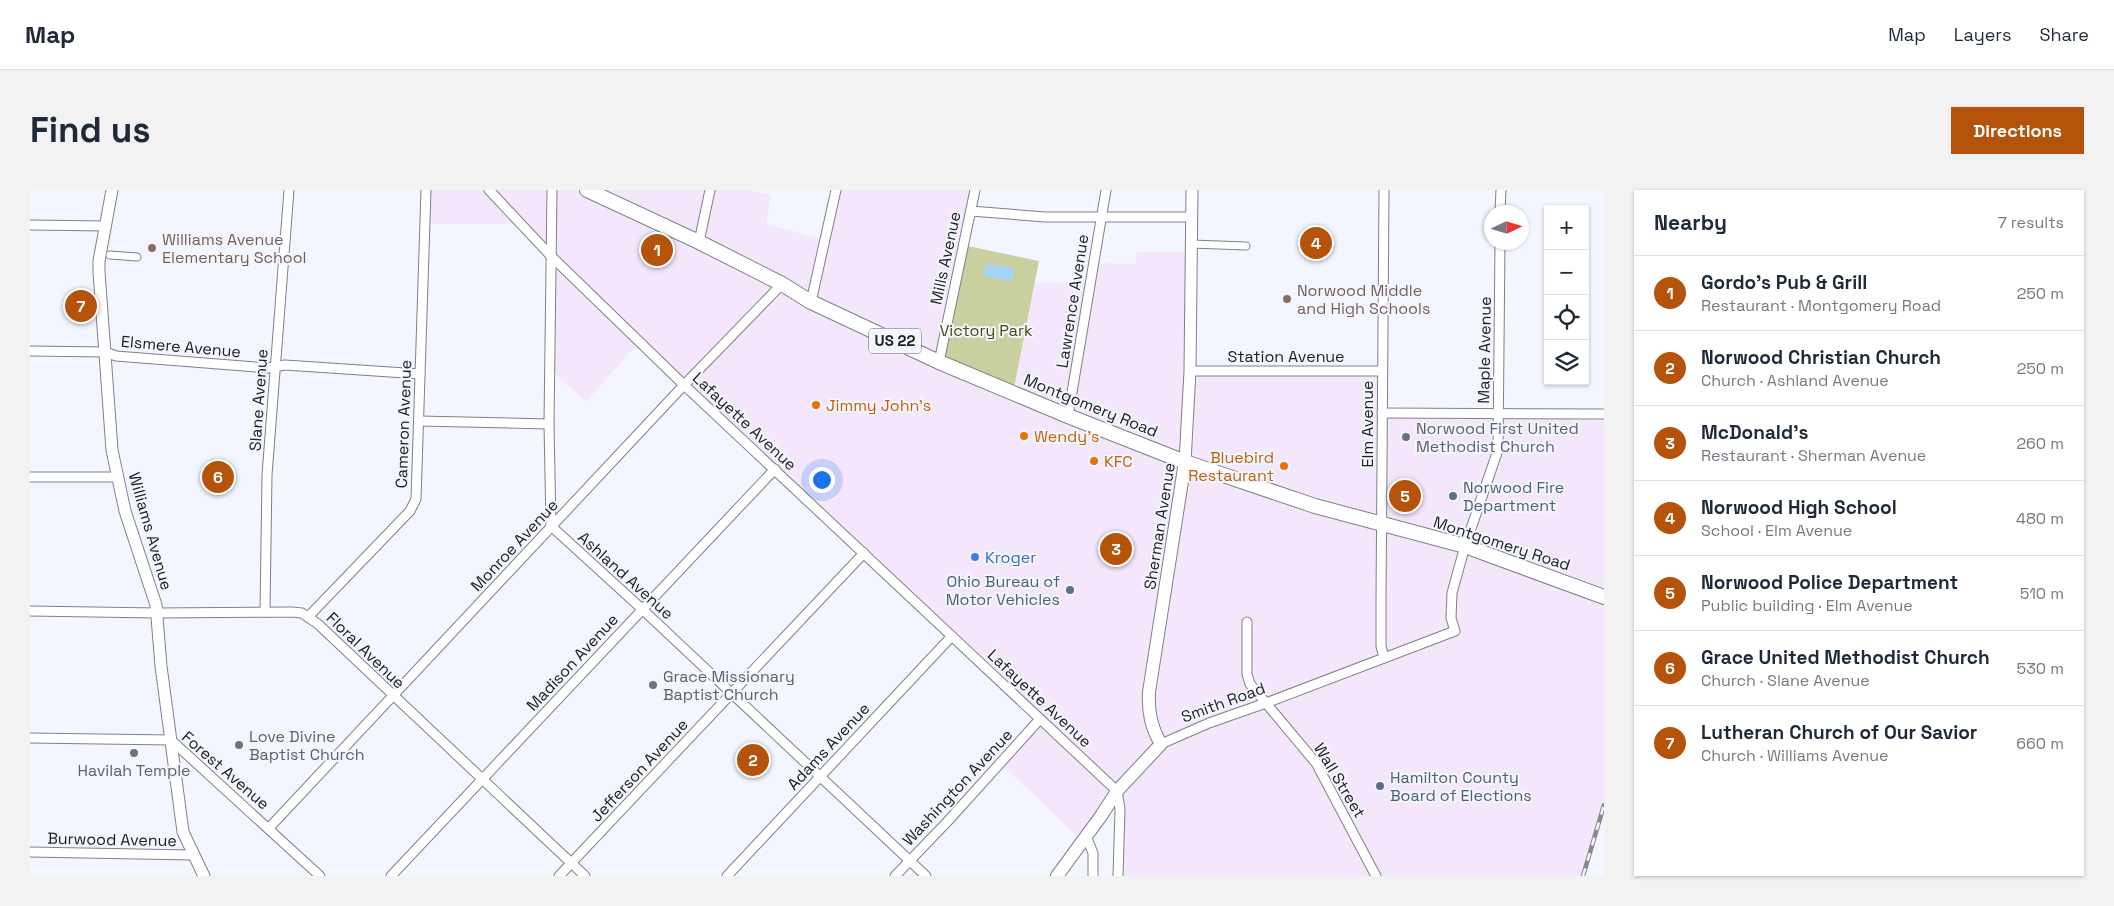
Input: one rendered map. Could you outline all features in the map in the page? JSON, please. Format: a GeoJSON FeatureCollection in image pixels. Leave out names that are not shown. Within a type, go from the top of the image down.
{"type":"FeatureCollection","features":[{"type":"Feature","properties":{"kind":"main road","name":"Montgomery Road"},"geometry":{"type":"LineString","coordinates":[[587,190],[699,242],[782,284],[811,302],[939,362],[1068,416],[1185,462],[1315,506],[1465,546],[1604,597]]}},
{"type":"Feature","properties":{"kind":"main road","name":"Sherman Avenue"},"geometry":{"type":"LineString","coordinates":[[1161,744],[1151,723],[1148,709],[1149,692],[1185,462]]}},
{"type":"Feature","properties":{"kind":"main road","name":"Smith Road"},"geometry":{"type":"LineString","coordinates":[[1057,876],[1117,791],[1161,744]]}},
{"type":"Feature","properties":{"kind":"street","name":"Williams Avenue"},"geometry":{"type":"LineString","coordinates":[[112,190],[99,272],[112,450],[130,528],[153,593],[160,666],[180,818],[186,843],[204,876]]}},
{"type":"Feature","properties":{"kind":"street","name":"Slane Avenue"},"geometry":{"type":"LineString","coordinates":[[265,612],[267,475],[289,190]]}},
{"type":"Feature","properties":{"kind":"street","name":"Cameron Avenue"},"geometry":{"type":"LineString","coordinates":[[308,617],[414,505],[416,499],[426,190]]}},
{"type":"Feature","properties":{"kind":"street","name":"Lafayette Avenue"},"geometry":{"type":"LineString","coordinates":[[489,190],[552,257],[684,385],[1117,791]]}},
{"type":"Feature","properties":{"kind":"street"},"geometry":{"type":"LineString","coordinates":[[551,526],[549,424],[552,190]]}},
{"type":"Feature","properties":{"kind":"street"},"geometry":{"type":"LineString","coordinates":[[699,242],[710,190]]}},
{"type":"Feature","properties":{"kind":"street"},"geometry":{"type":"LineString","coordinates":[[811,302],[836,190]]}},
{"type":"Feature","properties":{"kind":"street","name":"Mills Avenue"},"geometry":{"type":"LineString","coordinates":[[939,362],[975,190]]}},
{"type":"Feature","properties":{"kind":"street","name":"Lawrence Avenue"},"geometry":{"type":"LineString","coordinates":[[1068,416],[1106,190]]}},
{"type":"Feature","properties":{"kind":"street","name":"Sherman Avenue"},"geometry":{"type":"LineString","coordinates":[[1185,462],[1190,371],[1192,190]]}},
{"type":"Feature","properties":{"kind":"street","name":"Elm Avenue"},"geometry":{"type":"LineString","coordinates":[[1384,190],[1381,525],[1381,646],[1384,658]]}},
{"type":"Feature","properties":{"kind":"street"},"geometry":{"type":"LineString","coordinates":[[1500,205],[1501,190]]}},
{"type":"Feature","properties":{"kind":"street"},"geometry":{"type":"LineString","coordinates":[[970,211],[1045,218],[1101,216],[1192,217]]}},
{"type":"Feature","properties":{"kind":"street"},"geometry":{"type":"LineString","coordinates":[[30,225],[106,226]]}},
{"type":"Feature","properties":{"kind":"street"},"geometry":{"type":"LineString","coordinates":[[1191,244],[1246,246]]}},
{"type":"Feature","properties":{"kind":"street","name":"Maple Avenue"},"geometry":{"type":"LineString","coordinates":[[1455,631],[1451,618],[1452,593],[1465,546],[1496,458],[1500,250]]}},
{"type":"Feature","properties":{"kind":"street"},"geometry":{"type":"LineString","coordinates":[[110,255],[137,257]]}},
{"type":"Feature","properties":{"kind":"street","name":"Monroe Avenue"},"geometry":{"type":"LineString","coordinates":[[270,828],[551,526],[782,284]]}},
{"type":"Feature","properties":{"kind":"street","name":"Elsmere Avenue"},"geometry":{"type":"LineString","coordinates":[[30,351],[105,352],[116,356],[268,368],[285,364],[420,374]]}},
{"type":"Feature","properties":{"kind":"street","name":"Station Avenue"},"geometry":{"type":"LineString","coordinates":[[1190,371],[1382,371]]}},
{"type":"Feature","properties":{"kind":"street"},"geometry":{"type":"LineString","coordinates":[[1382,413],[1604,414]]}},
{"type":"Feature","properties":{"kind":"street"},"geometry":{"type":"LineString","coordinates":[[419,421],[549,424]]}},
{"type":"Feature","properties":{"kind":"street","name":"Madison Avenue"},"geometry":{"type":"LineString","coordinates":[[391,876],[775,469]]}},
{"type":"Feature","properties":{"kind":"street"},"geometry":{"type":"LineString","coordinates":[[30,477],[91,473],[118,478]]}},
{"type":"Feature","properties":{"kind":"street","name":"Ashland Avenue"},"geometry":{"type":"LineString","coordinates":[[551,526],[926,876]]}},
{"type":"Feature","properties":{"kind":"street","name":"Jefferson Avenue"},"geometry":{"type":"LineString","coordinates":[[559,876],[864,553]]}},
{"type":"Feature","properties":{"kind":"street","name":"Floral Avenue"},"geometry":{"type":"LineString","coordinates":[[30,611],[156,613],[292,612],[302,614],[308,617],[585,876]]}},
{"type":"Feature","properties":{"kind":"street","name":"Wall Street"},"geometry":{"type":"LineString","coordinates":[[1248,622],[1247,674],[1253,688],[1316,763],[1376,876]]}},
{"type":"Feature","properties":{"kind":"street","name":"Smith Road"},"geometry":{"type":"LineString","coordinates":[[1161,744],[1209,723],[1455,631]]}},
{"type":"Feature","properties":{"kind":"street","name":"Adams Avenue"},"geometry":{"type":"LineString","coordinates":[[727,876],[951,637]]}},
{"type":"Feature","properties":{"kind":"street","name":"Washington Avenue"},"geometry":{"type":"LineString","coordinates":[[895,876],[947,822],[1040,719]]}},
{"type":"Feature","properties":{"kind":"street","name":"Forest Avenue"},"geometry":{"type":"LineString","coordinates":[[30,738],[171,740],[270,828],[320,876]]}},
{"type":"Feature","properties":{"kind":"street"},"geometry":{"type":"LineString","coordinates":[[1117,791],[1120,808],[1118,876]]}},
{"type":"Feature","properties":{"kind":"street"},"geometry":{"type":"LineString","coordinates":[[1086,836],[1093,853],[1093,876]]}},
{"type":"Feature","properties":{"kind":"street","name":"Burwood Avenue"},"geometry":{"type":"LineString","coordinates":[[30,852],[193,855]]}},
{"type":"Feature","properties":{"kind":"shaded area"},"geometry":{"type":"Polygon","coordinates":[[[426,190],[750,190],[771,195],[766,224],[824,240],[836,190],[975,190],[939,362],[1013,393],[1035,283],[1090,282],[1094,263],[1136,264],[1137,252],[1191,252],[1190,371],[1382,371],[1382,413],[1604,414],[1604,805],[1583,876],[1118,876],[1117,792],[1083,842],[1001,763],[1040,719],[639,342],[586,402],[550,369],[552,257],[521,224],[425,224],[426,190]]]}},
{"type":"Feature","properties":{"kind":"green space","name":"Victory Park"},"geometry":{"type":"Polygon","coordinates":[[[963,245],[1039,261],[1013,393],[939,362],[963,245]]]}},
{"type":"Feature","properties":{"kind":"water"},"geometry":{"type":"Polygon","coordinates":[[[986,264],[1014,268],[1012,281],[983,276],[986,264]]]}},
{"type":"Feature","properties":{"kind":"railway"},"geometry":{"type":"LineString","coordinates":[[1583,876],[1604,805]]}},
{"type":"Feature","properties":{"kind":"place","name":"Norwood High School"},"geometry":{"type":"Point","coordinates":[1316,243]}},
{"type":"Feature","properties":{"kind":"place","name":"Williams Avenue Elementary School"},"geometry":{"type":"Point","coordinates":[152,248]}},
{"type":"Feature","properties":{"kind":"place","name":"Gordo’s Pub & Grill"},"geometry":{"type":"Point","coordinates":[657,250]}},
{"type":"Feature","properties":{"kind":"place","name":"Norwood Middle and High Schools"},"geometry":{"type":"Point","coordinates":[1287,299]}},
{"type":"Feature","properties":{"kind":"place","name":"Lutheran Church of Our Savior"},"geometry":{"type":"Point","coordinates":[81,306]}},
{"type":"Feature","properties":{"kind":"place","name":"Jimmy John's"},"geometry":{"type":"Point","coordinates":[816,405]}},
{"type":"Feature","properties":{"kind":"place","name":"Wendy's"},"geometry":{"type":"Point","coordinates":[1024,436]}},
{"type":"Feature","properties":{"kind":"place","name":"Norwood First United Methodist Church"},"geometry":{"type":"Point","coordinates":[1406,437]}},
{"type":"Feature","properties":{"kind":"place","name":"KFC"},"geometry":{"type":"Point","coordinates":[1094,461]}},
{"type":"Feature","properties":{"kind":"place","name":"Bluebird Restaurant"},"geometry":{"type":"Point","coordinates":[1284,466]}},
{"type":"Feature","properties":{"kind":"place","name":"Grace United Methodist Church"},"geometry":{"type":"Point","coordinates":[218,477]}},
{"type":"Feature","properties":{"kind":"place","name":"Norwood Police Department"},"geometry":{"type":"Point","coordinates":[1405,496]}},
{"type":"Feature","properties":{"kind":"place","name":"Norwood Fire Department"},"geometry":{"type":"Point","coordinates":[1453,496]}},
{"type":"Feature","properties":{"kind":"place","name":"McDonald's"},"geometry":{"type":"Point","coordinates":[1116,549]}},
{"type":"Feature","properties":{"kind":"place","name":"Kroger"},"geometry":{"type":"Point","coordinates":[975,557]}},
{"type":"Feature","properties":{"kind":"place","name":"Ohio Bureau of Motor Vehicles"},"geometry":{"type":"Point","coordinates":[1070,590]}},
{"type":"Feature","properties":{"kind":"place","name":"Grace Missionary Baptist Church"},"geometry":{"type":"Point","coordinates":[653,685]}},
{"type":"Feature","properties":{"kind":"place","name":"Love Divine Baptist Church"},"geometry":{"type":"Point","coordinates":[239,745]}},
{"type":"Feature","properties":{"kind":"place","name":"Havilah Temple"},"geometry":{"type":"Point","coordinates":[134,753]}},
{"type":"Feature","properties":{"kind":"place","name":"Norwood Christian Church"},"geometry":{"type":"Point","coordinates":[753,760]}},
{"type":"Feature","properties":{"kind":"place","name":"Hamilton County Board of Elections"},"geometry":{"type":"Point","coordinates":[1380,786]}}]}
